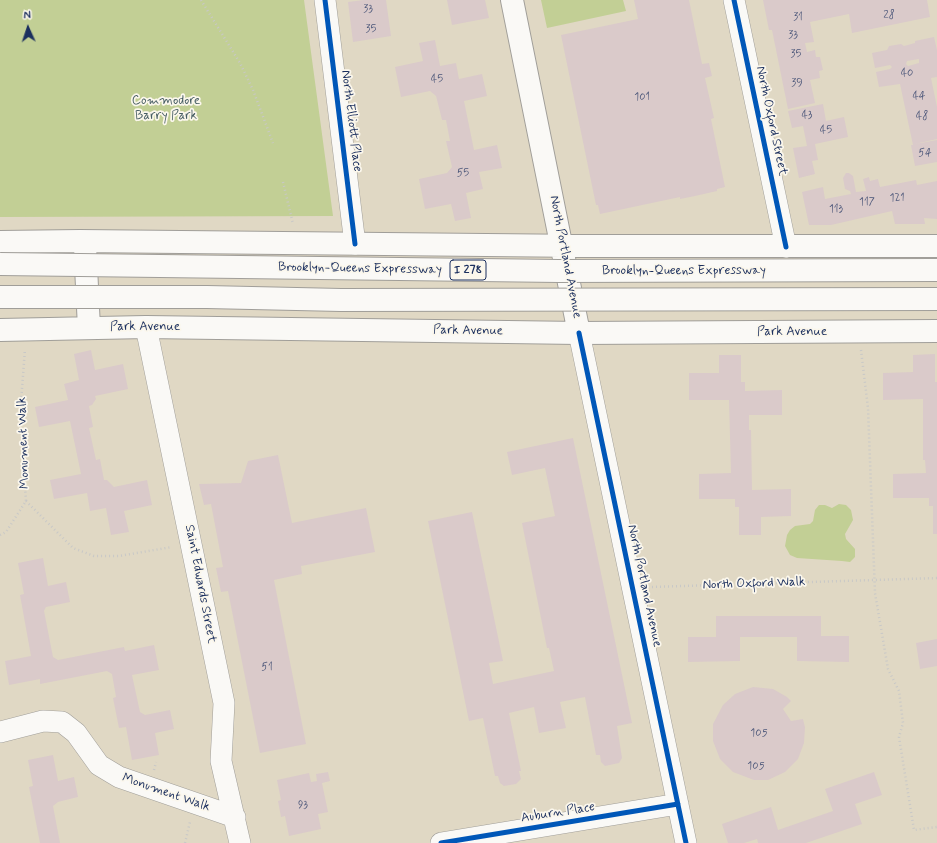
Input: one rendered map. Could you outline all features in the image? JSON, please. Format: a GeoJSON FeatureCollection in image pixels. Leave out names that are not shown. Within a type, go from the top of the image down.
{"type":"FeatureCollection","features":[{"type":"Feature","properties":{"kind":"main road","name":"North Portland Avenue"},"geometry":{"type":"LineString","coordinates":[[512,0],[580,333]]}},
{"type":"Feature","properties":{"kind":"main road"},"geometry":{"type":"LineString","coordinates":[[85,241],[89,328]]}},
{"type":"Feature","properties":{"kind":"main road"},"geometry":{"type":"LineString","coordinates":[[0,242],[85,241],[786,247],[937,246]]}},
{"type":"Feature","properties":{"kind":"main road","name":"Brooklyn-Queens Expressway"},"geometry":{"type":"LineString","coordinates":[[0,264],[559,271],[937,270]]}},
{"type":"Feature","properties":{"kind":"main road"},"geometry":{"type":"LineString","coordinates":[[0,297],[207,297],[342,300],[937,299]]}},
{"type":"Feature","properties":{"kind":"main road","name":"Park Avenue"},"geometry":{"type":"LineString","coordinates":[[0,330],[146,327],[580,333],[937,331]]}},
{"type":"Feature","properties":{"kind":"street","name":"North Elliott Place"},"geometry":{"type":"LineString","coordinates":[[325,0],[355,244]]}},
{"type":"Feature","properties":{"kind":"street","name":"North Oxford Street"},"geometry":{"type":"LineString","coordinates":[[734,0],[786,247]]}},
{"type":"Feature","properties":{"kind":"street","name":"Saint Edwards Street"},"geometry":{"type":"LineString","coordinates":[[146,327],[224,703],[221,761],[240,843]]}},
{"type":"Feature","properties":{"kind":"street","name":"North Portland Avenue"},"geometry":{"type":"LineString","coordinates":[[580,333],[686,843]]}},
{"type":"Feature","properties":{"kind":"street","name":"Monument Walk"},"geometry":{"type":"LineString","coordinates":[[0,732],[43,721],[62,722],[76,733],[99,764],[119,777],[235,817]]}},
{"type":"Feature","properties":{"kind":"street","name":"Auburn Place"},"geometry":{"type":"LineString","coordinates":[[441,843],[678,804]]}},
{"type":"Feature","properties":{"kind":"path"},"geometry":{"type":"LineString","coordinates":[[201,0],[240,63],[253,90],[274,143]]}},
{"type":"Feature","properties":{"kind":"path"},"geometry":{"type":"LineString","coordinates":[[283,182],[293,224]]}},
{"type":"Feature","properties":{"kind":"path"},"geometry":{"type":"LineString","coordinates":[[861,348],[868,408],[875,593],[888,669],[899,691],[903,723],[899,737],[914,830],[937,828]]}},
{"type":"Feature","properties":{"kind":"path"},"geometry":{"type":"LineString","coordinates":[[26,501],[73,548],[94,556],[119,556],[179,546]]}},
{"type":"Feature","properties":{"kind":"path"},"geometry":{"type":"LineString","coordinates":[[185,843],[192,817]]}},
{"type":"Feature","properties":{"kind":"green space","name":"Commodore Barry Park"},"geometry":{"type":"Polygon","coordinates":[[[0,0],[304,0],[333,216],[0,217],[0,0]]]}},
{"type":"Feature","properties":{"kind":"green space"},"geometry":{"type":"Polygon","coordinates":[[[541,0],[623,0],[626,11],[547,28],[541,0]]]}},
{"type":"Feature","properties":{"kind":"green space"},"geometry":{"type":"Polygon","coordinates":[[[839,504],[846,505],[851,510],[853,520],[845,534],[846,539],[855,549],[855,557],[850,562],[797,558],[790,555],[785,546],[787,535],[790,530],[795,526],[810,524],[813,521],[815,510],[819,505],[825,505],[832,508],[839,504]]]}},
{"type":"Feature","properties":{"kind":"building"},"geometry":{"type":"Polygon","coordinates":[[[386,0],[391,36],[353,42],[348,2],[386,0]]]}},
{"type":"Feature","properties":{"kind":"building"},"geometry":{"type":"Polygon","coordinates":[[[447,0],[485,0],[489,18],[452,25],[447,0]]]}},
{"type":"Feature","properties":{"kind":"building"},"geometry":{"type":"Polygon","coordinates":[[[634,0],[689,0],[702,64],[709,63],[712,76],[705,78],[714,118],[711,119],[725,187],[717,189],[717,191],[695,196],[680,199],[680,197],[600,214],[598,205],[596,205],[561,35],[638,19],[634,0]]]}},
{"type":"Feature","properties":{"kind":"building"},"geometry":{"type":"Polygon","coordinates":[[[763,0],[927,0],[930,17],[852,33],[849,14],[810,22],[814,42],[805,43],[807,52],[815,50],[816,57],[820,57],[823,70],[819,71],[820,78],[810,80],[815,103],[788,109],[772,30],[769,30],[763,0]]]}},
{"type":"Feature","properties":{"kind":"building"},"geometry":{"type":"Polygon","coordinates":[[[934,37],[937,50],[937,77],[931,78],[937,107],[937,139],[915,144],[937,140],[937,162],[915,166],[911,145],[913,145],[900,84],[879,87],[876,72],[890,69],[892,67],[890,65],[875,68],[872,53],[887,50],[889,46],[901,44],[904,46],[915,43],[915,41],[934,37]],[[919,59],[907,61],[906,64],[908,66],[919,63],[919,59]]]}},
{"type":"Feature","properties":{"kind":"building"},"geometry":{"type":"Polygon","coordinates":[[[435,40],[440,66],[456,63],[459,79],[482,74],[487,96],[464,101],[474,150],[497,145],[502,168],[479,172],[483,189],[466,193],[471,218],[455,221],[451,204],[425,209],[419,179],[447,173],[452,167],[446,141],[450,141],[446,120],[442,120],[436,96],[430,91],[401,97],[395,67],[423,61],[419,43],[435,40]]]}},
{"type":"Feature","properties":{"kind":"building"},"geometry":{"type":"Polygon","coordinates":[[[823,104],[826,121],[844,117],[848,137],[815,144],[818,160],[812,161],[815,174],[799,178],[793,148],[807,146],[803,126],[792,128],[788,111],[823,104]]]}},
{"type":"Feature","properties":{"kind":"building"},"geometry":{"type":"Polygon","coordinates":[[[846,173],[853,176],[856,192],[866,191],[863,179],[869,177],[870,181],[878,179],[880,187],[916,180],[917,185],[937,181],[937,219],[924,218],[925,224],[895,224],[892,211],[831,225],[809,225],[802,192],[823,187],[825,199],[851,194],[850,191],[845,189],[843,178],[846,173]]]}},
{"type":"Feature","properties":{"kind":"building"},"geometry":{"type":"Polygon","coordinates":[[[91,350],[95,370],[123,364],[128,389],[95,396],[96,399],[92,405],[89,406],[93,427],[89,428],[96,460],[100,459],[104,480],[107,480],[114,487],[147,480],[152,505],[124,511],[129,532],[111,535],[106,508],[90,511],[87,493],[54,499],[50,480],[81,474],[70,421],[39,427],[35,407],[68,400],[64,384],[79,380],[74,354],[91,350]]]}},
{"type":"Feature","properties":{"kind":"building"},"geometry":{"type":"Polygon","coordinates":[[[935,354],[935,382],[937,382],[937,534],[933,534],[933,506],[929,506],[929,498],[893,498],[893,474],[926,473],[925,460],[923,460],[923,399],[883,400],[883,373],[913,372],[913,355],[935,354]]]}},
{"type":"Feature","properties":{"kind":"building"},"geometry":{"type":"Polygon","coordinates":[[[719,355],[741,355],[741,382],[745,382],[745,391],[782,390],[782,415],[749,415],[749,430],[751,430],[752,490],[791,489],[791,516],[761,517],[761,535],[739,535],[739,507],[735,507],[735,499],[699,499],[699,474],[731,473],[729,400],[689,400],[689,373],[719,373],[719,355]]]}},
{"type":"Feature","properties":{"kind":"building"},"geometry":{"type":"Polygon","coordinates":[[[573,438],[632,723],[617,726],[622,758],[619,763],[605,766],[601,762],[600,755],[596,755],[585,697],[560,702],[566,728],[539,733],[534,707],[509,713],[521,771],[519,771],[521,779],[516,784],[504,786],[500,783],[498,776],[495,776],[483,718],[469,721],[428,521],[472,512],[503,661],[489,663],[493,684],[554,671],[549,648],[547,648],[522,523],[555,516],[545,468],[512,475],[507,452],[573,438]]]}},
{"type":"Feature","properties":{"kind":"building"},"geometry":{"type":"Polygon","coordinates":[[[278,455],[292,523],[366,508],[375,552],[301,566],[302,574],[274,580],[306,744],[260,753],[228,591],[221,592],[216,568],[223,567],[211,504],[204,505],[199,484],[241,483],[248,461],[278,455]]]}},
{"type":"Feature","properties":{"kind":"building"},"geometry":{"type":"Polygon","coordinates":[[[43,558],[48,586],[66,582],[70,602],[46,607],[44,611],[53,657],[58,660],[124,647],[125,651],[154,645],[159,670],[132,675],[140,712],[145,715],[170,710],[174,729],[155,733],[159,755],[132,760],[126,727],[119,728],[113,698],[116,697],[112,674],[107,671],[40,684],[40,679],[9,685],[5,661],[31,656],[20,595],[24,594],[18,563],[43,558]]]}},
{"type":"Feature","properties":{"kind":"building"},"geometry":{"type":"Polygon","coordinates":[[[716,616],[821,616],[821,636],[849,636],[849,662],[797,661],[797,637],[740,637],[740,661],[688,662],[688,637],[716,637],[716,616]]]}},
{"type":"Feature","properties":{"kind":"building"},"geometry":{"type":"Polygon","coordinates":[[[937,639],[937,666],[920,669],[916,643],[937,639]]]}},
{"type":"Feature","properties":{"kind":"building"},"geometry":{"type":"Polygon","coordinates":[[[753,687],[773,689],[787,697],[791,701],[783,709],[791,721],[803,719],[805,727],[804,743],[798,759],[785,772],[768,780],[754,780],[733,772],[720,759],[713,741],[713,724],[723,705],[735,694],[753,687]]]}},
{"type":"Feature","properties":{"kind":"building"},"geometry":{"type":"Polygon","coordinates":[[[53,755],[58,781],[74,777],[78,797],[58,802],[53,806],[60,843],[40,843],[29,787],[33,786],[28,760],[53,755]]]}},
{"type":"Feature","properties":{"kind":"building"},"geometry":{"type":"Polygon","coordinates":[[[328,772],[330,781],[322,783],[328,812],[318,814],[321,829],[289,836],[285,816],[281,817],[278,801],[281,800],[277,780],[309,773],[311,782],[317,781],[316,774],[328,772]]]}},
{"type":"Feature","properties":{"kind":"building"},"geometry":{"type":"Polygon","coordinates":[[[874,772],[882,795],[855,804],[862,824],[806,843],[758,843],[757,839],[744,843],[728,843],[722,824],[771,807],[778,830],[833,811],[825,789],[874,772]]]}},
{"type":"Feature","properties":{"kind":"cycle path"},"geometry":{"type":"LineString","coordinates":[[325,0],[355,244]]}},
{"type":"Feature","properties":{"kind":"cycle path"},"geometry":{"type":"LineString","coordinates":[[734,0],[786,247]]}},
{"type":"Feature","properties":{"kind":"cycle path"},"geometry":{"type":"LineString","coordinates":[[579,333],[686,843]]}},
{"type":"Feature","properties":{"kind":"cycle path"},"geometry":{"type":"LineString","coordinates":[[441,843],[678,804]]}}]}
